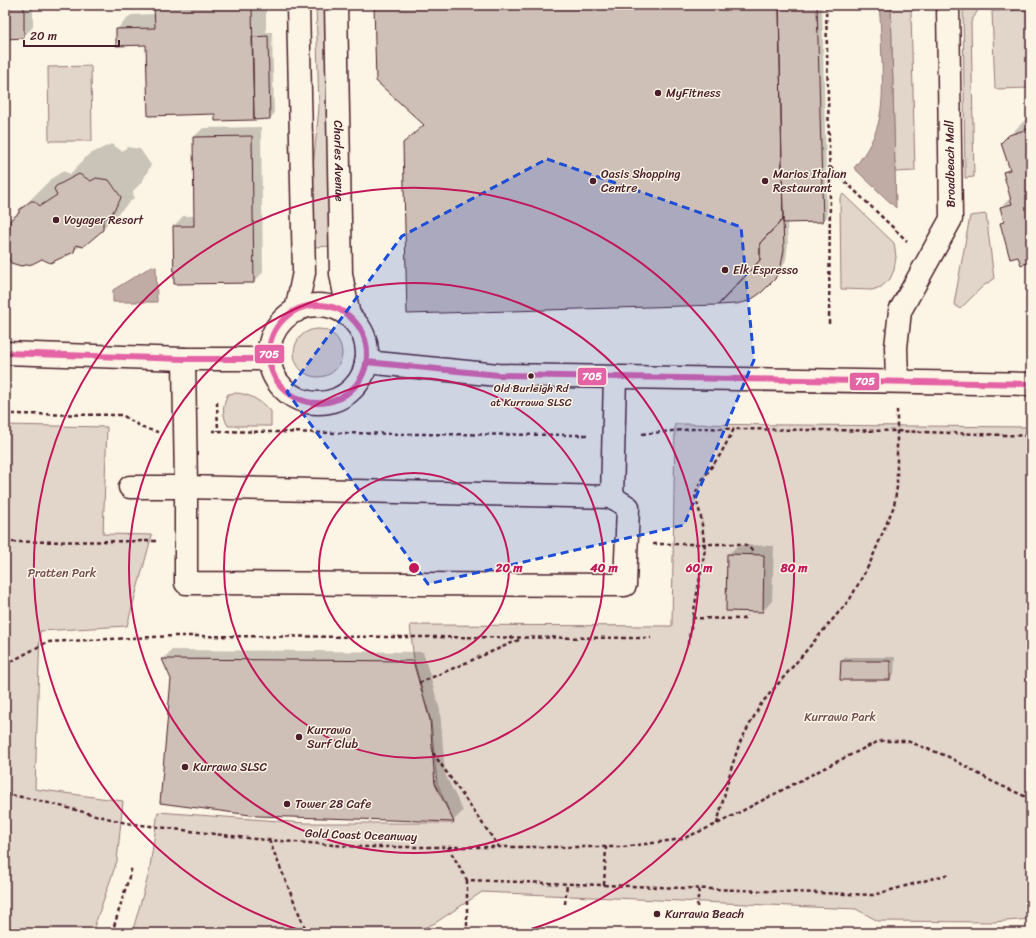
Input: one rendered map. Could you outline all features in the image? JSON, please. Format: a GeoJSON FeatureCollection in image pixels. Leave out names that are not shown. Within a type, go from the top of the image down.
{"type":"FeatureCollection","features":[{"type":"Feature","properties":{"kind":"street"},"geometry":{"type":"LineString","coordinates":[[296,311],[304,272],[298,5]]}},
{"type":"Feature","properties":{"kind":"street"},"geometry":{"type":"LineString","coordinates":[[301,138],[312,89],[310,5]]}},
{"type":"Feature","properties":{"kind":"street","name":"Charles Avenue"},"geometry":{"type":"LineString","coordinates":[[336,5],[341,274],[349,316]]}},
{"type":"Feature","properties":{"kind":"street","name":"Broadbeach Mall"},"geometry":{"type":"LineString","coordinates":[[897,381],[896,347],[900,310],[950,219],[948,5]]}},
{"type":"Feature","properties":{"kind":"street"},"geometry":{"type":"LineString","coordinates":[[309,306],[323,306],[337,309],[349,316],[360,329],[364,337],[366,345],[366,362],[360,379],[349,392],[334,401],[316,403],[299,400],[284,390],[274,376],[270,359],[270,344],[275,331],[284,319],[296,311],[309,306]]}},
{"type":"Feature","properties":{"kind":"street"},"geometry":{"type":"LineString","coordinates":[[5,353],[184,359],[270,359]]}},
{"type":"Feature","properties":{"kind":"street"},"geometry":{"type":"LineString","coordinates":[[130,487],[186,487],[612,497],[628,507],[626,585],[186,583],[186,487],[184,359]]}},
{"type":"Feature","properties":{"kind":"street"},"geometry":{"type":"LineString","coordinates":[[366,362],[498,375],[1031,384]]}},
{"type":"Feature","properties":{"kind":"street"},"geometry":{"type":"LineString","coordinates":[[612,497],[615,377]]}},
{"type":"Feature","properties":{"kind":"path"},"geometry":{"type":"LineString","coordinates":[[826,5],[830,167],[829,327]]}},
{"type":"Feature","properties":{"kind":"path"},"geometry":{"type":"LineString","coordinates":[[830,167],[927,260]]}},
{"type":"Feature","properties":{"kind":"path"},"geometry":{"type":"LineString","coordinates":[[717,824],[730,769],[740,742],[761,704],[850,599],[870,564],[894,506],[897,487],[897,381]]}},
{"type":"Feature","properties":{"kind":"path"},"geometry":{"type":"LineString","coordinates":[[218,402],[218,431]]}},
{"type":"Feature","properties":{"kind":"path"},"geometry":{"type":"LineString","coordinates":[[5,414],[122,415],[143,428],[166,434]]}},
{"type":"Feature","properties":{"kind":"path"},"geometry":{"type":"LineString","coordinates":[[637,435],[703,428],[734,428],[898,431],[1031,436]]}},
{"type":"Feature","properties":{"kind":"path"},"geometry":{"type":"LineString","coordinates":[[688,644],[705,549],[701,517],[696,495],[700,483],[720,455],[734,428]]}},
{"type":"Feature","properties":{"kind":"path"},"geometry":{"type":"LineString","coordinates":[[205,432],[591,435]]}},
{"type":"Feature","properties":{"kind":"path"},"geometry":{"type":"LineString","coordinates":[[5,542],[169,541],[186,546]]}},
{"type":"Feature","properties":{"kind":"path"},"geometry":{"type":"LineString","coordinates":[[627,544],[744,544],[752,550],[752,555]]}},
{"type":"Feature","properties":{"kind":"path"},"geometry":{"type":"LineString","coordinates":[[692,618],[743,619],[746,615]]}},
{"type":"Feature","properties":{"kind":"path"},"geometry":{"type":"LineString","coordinates":[[5,665],[47,642],[174,636],[652,638]]}},
{"type":"Feature","properties":{"kind":"path"},"geometry":{"type":"LineString","coordinates":[[419,683],[524,638]]}},
{"type":"Feature","properties":{"kind":"path","name":"Gold Coast Oceanway"},"geometry":{"type":"LineString","coordinates":[[5,794],[33,799],[126,823],[269,840],[361,847],[623,847],[682,839],[717,824],[879,741],[907,741],[949,757],[993,782],[1031,799]]}},
{"type":"Feature","properties":{"kind":"path"},"geometry":{"type":"LineString","coordinates":[[433,753],[500,847]]}},
{"type":"Feature","properties":{"kind":"path"},"geometry":{"type":"LineString","coordinates":[[269,840],[307,933]]}},
{"type":"Feature","properties":{"kind":"path"},"geometry":{"type":"LineString","coordinates":[[448,847],[467,880],[467,933]]}},
{"type":"Feature","properties":{"kind":"path"},"geometry":{"type":"LineString","coordinates":[[604,885],[606,847]]}},
{"type":"Feature","properties":{"kind":"path"},"geometry":{"type":"LineString","coordinates":[[112,933],[132,867]]}},
{"type":"Feature","properties":{"kind":"path"},"geometry":{"type":"LineString","coordinates":[[467,880],[873,895],[949,874]]}},
{"type":"Feature","properties":{"kind":"path"},"geometry":{"type":"LineString","coordinates":[[566,904],[567,884]]}},
{"type":"Feature","properties":{"kind":"path"},"geometry":{"type":"LineString","coordinates":[[697,908],[699,888]]}},
{"type":"Feature","properties":{"kind":"highlighted area"},"geometry":{"type":"Polygon","coordinates":[[[547,159],[741,227],[754,360],[684,525],[428,584],[287,392],[402,236],[547,159]]]}},
{"type":"Feature","properties":{"kind":"green space"},"geometry":{"type":"Polygon","coordinates":[[[316,5],[325,5],[331,246],[314,247],[313,167],[319,108],[316,5]]]}},
{"type":"Feature","properties":{"kind":"green space"},"geometry":{"type":"Polygon","coordinates":[[[891,5],[919,5],[911,12],[915,171],[895,172],[891,5]]]}},
{"type":"Feature","properties":{"kind":"green space"},"geometry":{"type":"Polygon","coordinates":[[[963,5],[981,5],[971,22],[974,177],[965,178],[963,5]]]}},
{"type":"Feature","properties":{"kind":"green space"},"geometry":{"type":"Polygon","coordinates":[[[1031,10],[1031,88],[995,89],[992,11],[1031,10]]]}},
{"type":"Feature","properties":{"kind":"green space"},"geometry":{"type":"Polygon","coordinates":[[[91,66],[92,141],[49,141],[48,67],[91,66]]]}},
{"type":"Feature","properties":{"kind":"green space"},"geometry":{"type":"Polygon","coordinates":[[[843,194],[894,243],[896,257],[894,270],[890,279],[881,287],[872,290],[841,289],[840,198],[843,194]]]}},
{"type":"Feature","properties":{"kind":"green space"},"geometry":{"type":"Polygon","coordinates":[[[986,214],[994,279],[983,286],[960,309],[954,304],[970,216],[986,214]]]}},
{"type":"Feature","properties":{"kind":"green space"},"geometry":{"type":"Polygon","coordinates":[[[318,329],[327,331],[335,336],[340,344],[342,353],[340,362],[335,370],[327,375],[318,377],[309,375],[301,370],[296,362],[294,353],[296,344],[301,336],[309,331],[318,329]]]}},
{"type":"Feature","properties":{"kind":"green space"},"geometry":{"type":"Polygon","coordinates":[[[236,393],[255,399],[271,411],[271,426],[228,426],[224,414],[225,402],[228,394],[236,393]]]}},
{"type":"Feature","properties":{"kind":"green space","name":"Kurrawa Park"},"geometry":{"type":"Polygon","coordinates":[[[675,424],[1031,427],[1031,919],[993,922],[878,921],[856,909],[482,892],[435,923],[413,933],[132,933],[149,873],[158,812],[305,823],[454,823],[437,783],[431,721],[414,661],[410,625],[672,626],[675,424]]]}},
{"type":"Feature","properties":{"kind":"green space","name":"Pratten Park"},"geometry":{"type":"Polygon","coordinates":[[[5,425],[107,427],[103,534],[152,535],[127,626],[40,631],[35,789],[123,801],[117,861],[92,933],[5,933],[5,425]]]}},
{"type":"Feature","properties":{"kind":"shaded area"},"geometry":{"type":"Polygon","coordinates":[[[879,5],[891,5],[896,208],[854,168],[864,155],[871,142],[880,118],[882,77],[879,5]]]}},
{"type":"Feature","properties":{"kind":"shaded area"},"geometry":{"type":"Polygon","coordinates":[[[152,266],[156,267],[157,302],[113,302],[113,290],[152,266]]]}},
{"type":"Feature","properties":{"kind":"building"},"geometry":{"type":"Polygon","coordinates":[[[5,5],[24,5],[24,38],[5,39],[5,5]]]}},
{"type":"Feature","properties":{"kind":"building"},"geometry":{"type":"Polygon","coordinates":[[[154,5],[252,5],[254,120],[215,121],[215,114],[148,116],[146,45],[116,46],[116,29],[155,28],[154,5]]]}},
{"type":"Feature","properties":{"kind":"building","name":"Oasis Shopping Centre"},"geometry":{"type":"Polygon","coordinates":[[[374,5],[779,5],[783,219],[760,243],[760,260],[718,305],[407,314],[403,143],[424,125],[376,81],[374,5]]]}},
{"type":"Feature","properties":{"kind":"building"},"geometry":{"type":"Polygon","coordinates":[[[779,5],[817,5],[823,222],[783,223],[779,5]]]}},
{"type":"Feature","properties":{"kind":"building"},"geometry":{"type":"Polygon","coordinates":[[[268,36],[270,119],[254,120],[252,37],[268,36]]]}},
{"type":"Feature","properties":{"kind":"building"},"geometry":{"type":"Polygon","coordinates":[[[1031,128],[1031,262],[1021,265],[1018,257],[1010,259],[1000,223],[1004,222],[1000,207],[1012,204],[1003,172],[1010,170],[1001,143],[1009,135],[1031,128]]]}},
{"type":"Feature","properties":{"kind":"building"},"geometry":{"type":"Polygon","coordinates":[[[252,136],[254,283],[174,284],[173,226],[194,226],[193,137],[252,136]]]}},
{"type":"Feature","properties":{"kind":"building","name":"Voyager Resort"},"geometry":{"type":"Polygon","coordinates":[[[79,174],[91,181],[96,178],[109,180],[121,197],[111,215],[103,220],[103,230],[83,247],[76,245],[74,252],[50,263],[42,259],[32,264],[21,266],[11,263],[5,252],[5,234],[9,231],[10,220],[19,213],[19,210],[31,201],[34,201],[40,206],[57,195],[54,189],[56,186],[79,174]]]}},
{"type":"Feature","properties":{"kind":"building"},"geometry":{"type":"Polygon","coordinates":[[[783,219],[784,250],[781,266],[775,279],[762,292],[749,301],[736,304],[718,305],[760,260],[760,243],[783,219]]]}},
{"type":"Feature","properties":{"kind":"building"},"geometry":{"type":"Polygon","coordinates":[[[727,554],[764,555],[763,612],[726,611],[727,554]]]}},
{"type":"Feature","properties":{"kind":"building","name":"Kurrawa Surf Club"},"geometry":{"type":"Polygon","coordinates":[[[162,659],[413,661],[430,720],[435,784],[454,822],[258,816],[160,803],[171,679],[162,659]]]}},
{"type":"Feature","properties":{"kind":"building"},"geometry":{"type":"Polygon","coordinates":[[[841,661],[890,661],[890,680],[840,680],[841,661]]]}},
{"type":"Feature","properties":{"kind":"transit line","name":"705"},"geometry":{"type":"LineString","coordinates":[[318,305],[337,309],[352,320],[363,335],[367,354],[363,373],[352,388],[337,399],[318,403],[299,399],[284,388],[273,373],[269,354],[273,335],[284,320],[299,309],[318,305]]}},
{"type":"Feature","properties":{"kind":"transit line","name":"705"},"geometry":{"type":"LineString","coordinates":[[5,353],[184,359],[270,359]]}},
{"type":"Feature","properties":{"kind":"transit line","name":"705"},"geometry":{"type":"LineString","coordinates":[[366,362],[498,375],[1031,384]]}},
{"type":"Feature","properties":{"kind":"place","name":"MyFitness"},"geometry":{"type":"Point","coordinates":[658,93]}},
{"type":"Feature","properties":{"kind":"place","name":"Oasis Shopping Centre"},"geometry":{"type":"Point","coordinates":[593,181]}},
{"type":"Feature","properties":{"kind":"place","name":"Marios Italian Restaurant"},"geometry":{"type":"Point","coordinates":[765,181]}},
{"type":"Feature","properties":{"kind":"place","name":"Voyager Resort"},"geometry":{"type":"Point","coordinates":[56,220]}},
{"type":"Feature","properties":{"kind":"place","name":"Elk Espresso"},"geometry":{"type":"Point","coordinates":[725,270]}},
{"type":"Feature","properties":{"kind":"place","name":"Old Burleigh Rd at Kurrawa SLSC"},"geometry":{"type":"Point","coordinates":[531,376]}},
{"type":"Feature","properties":{"kind":"place","name":"Kurrawa Surf Club"},"geometry":{"type":"Point","coordinates":[299,737]}},
{"type":"Feature","properties":{"kind":"place","name":"Kurrawa SLSC"},"geometry":{"type":"Point","coordinates":[185,767]}},
{"type":"Feature","properties":{"kind":"place","name":"Tower 28 Cafe"},"geometry":{"type":"Point","coordinates":[287,804]}},
{"type":"Feature","properties":{"kind":"place","name":"Kurrawa Beach"},"geometry":{"type":"Point","coordinates":[657,914]}}]}
